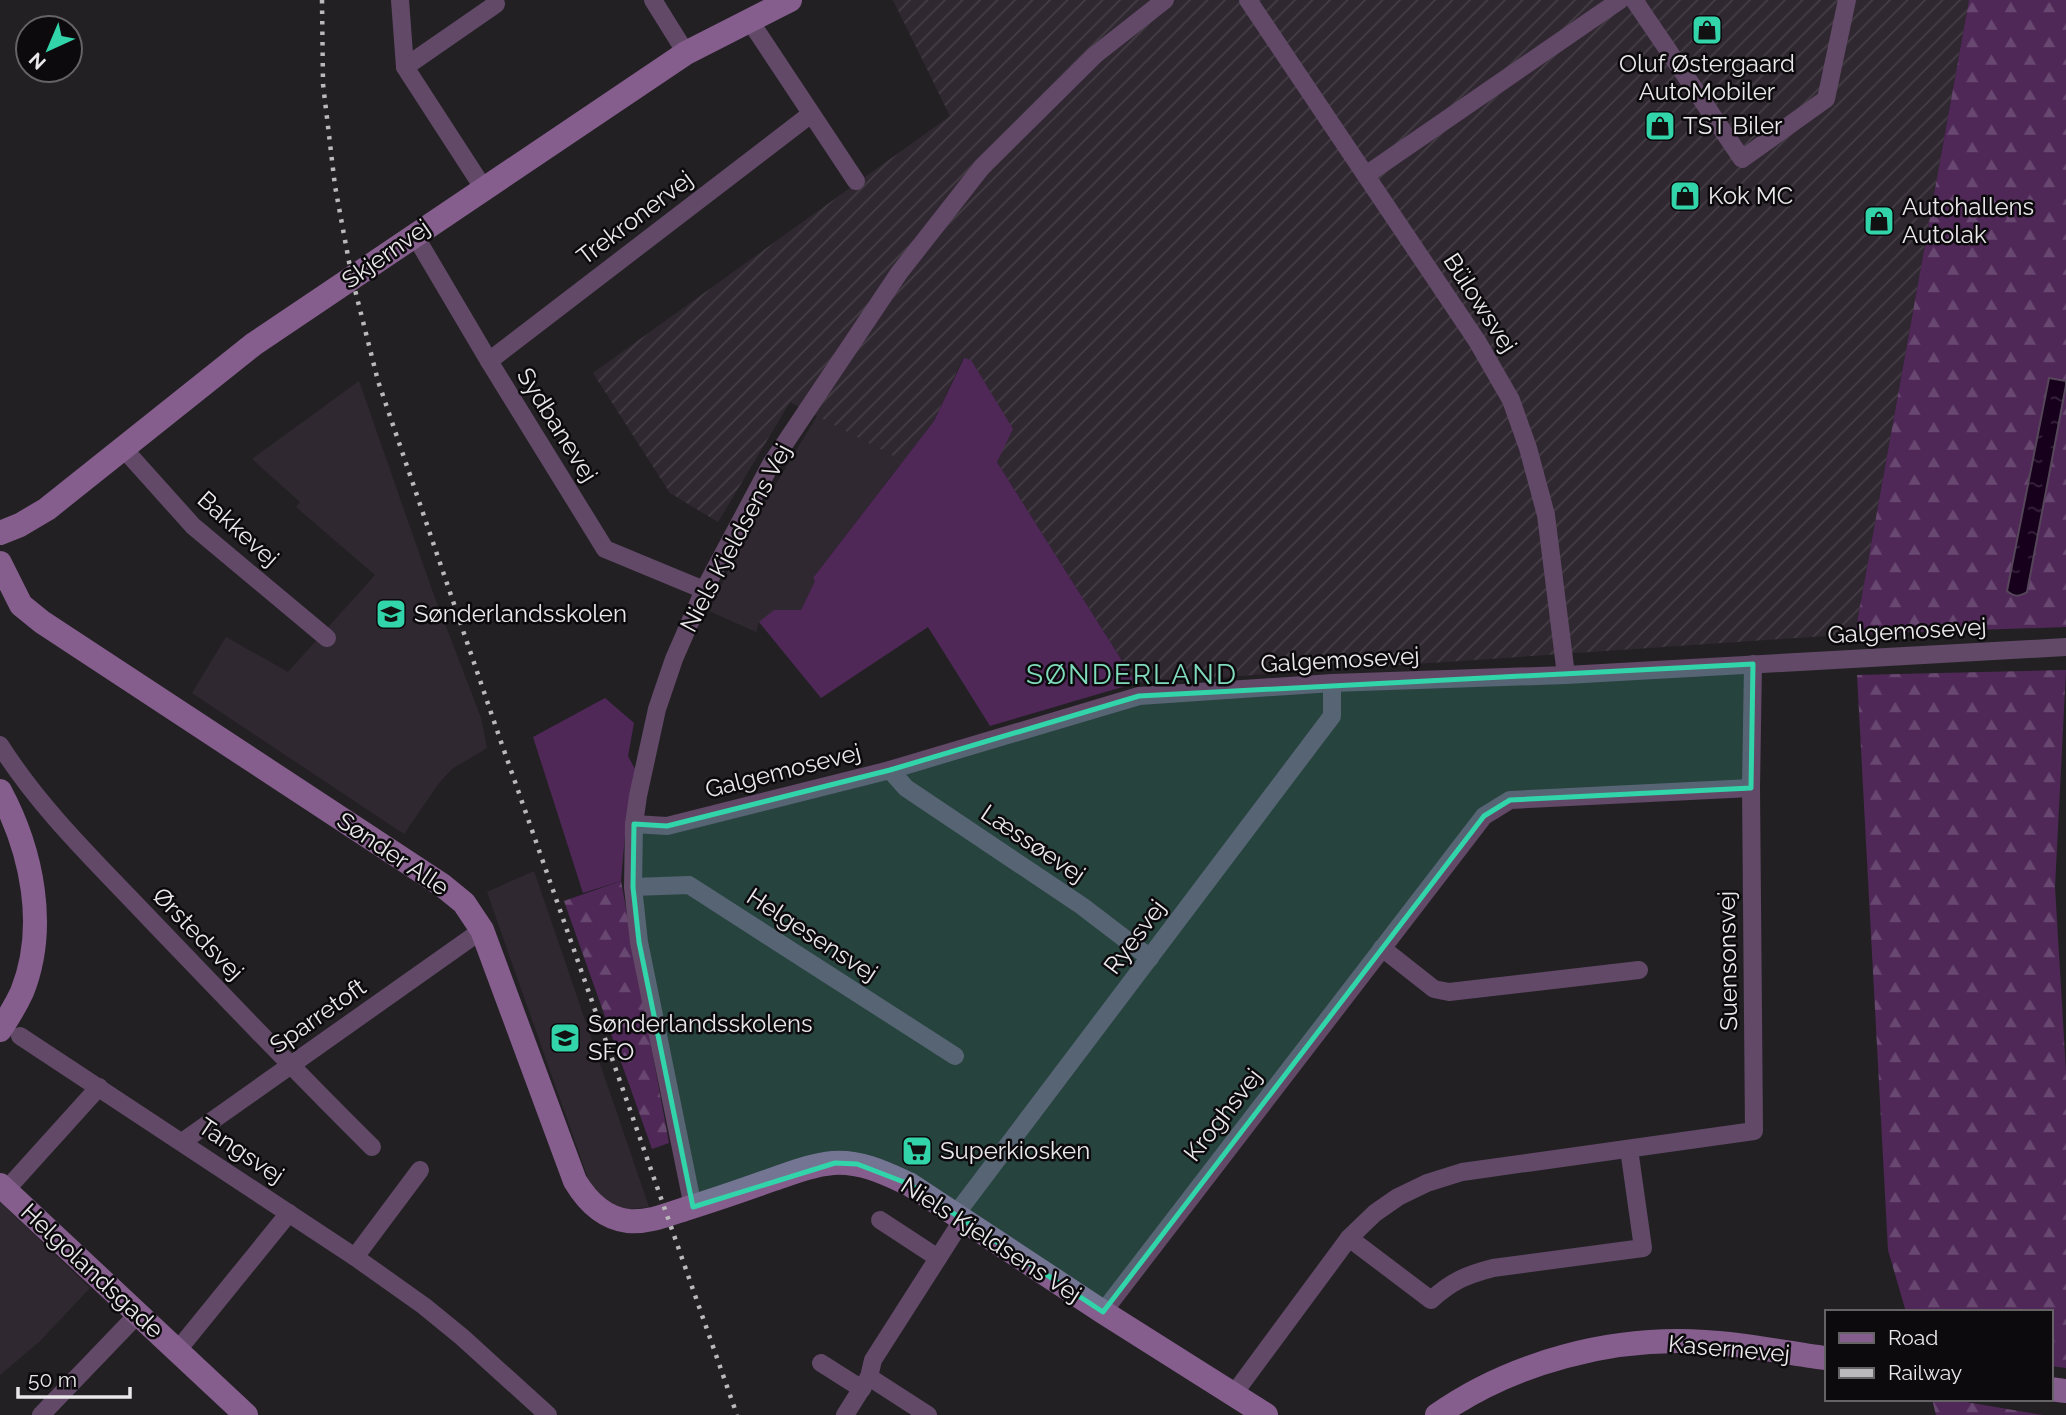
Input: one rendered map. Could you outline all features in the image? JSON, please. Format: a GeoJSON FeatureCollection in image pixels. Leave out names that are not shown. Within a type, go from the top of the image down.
{"type":"FeatureCollection","features":[{"type":"Feature","properties":{"kind":"street"},"geometry":{"type":"LineString","coordinates":[[400,0],[405,67],[484,189]]}},
{"type":"Feature","properties":{"kind":"street"},"geometry":{"type":"LineString","coordinates":[[653,0],[686,53]]}},
{"type":"Feature","properties":{"kind":"street","name":"Skjernvej"},"geometry":{"type":"LineString","coordinates":[[0,533],[47,509],[254,344],[414,234],[686,53],[790,0]]}},
{"type":"Feature","properties":{"kind":"street","name":"Niels Kjeldsens Vej"},"geometry":{"type":"LineString","coordinates":[[693,1207],[639,942],[633,887],[634,824],[638,796],[657,709],[674,659],[704,590],[771,464],[898,273],[982,166],[1095,55],[1166,0]]}},
{"type":"Feature","properties":{"kind":"street","name":"Bülowsvej"},"geometry":{"type":"LineString","coordinates":[[1248,0],[1478,341],[1511,400],[1528,448],[1546,515],[1566,675]]}},
{"type":"Feature","properties":{"kind":"street"},"geometry":{"type":"LineString","coordinates":[[1366,175],[1620,0]]}},
{"type":"Feature","properties":{"kind":"street"},"geometry":{"type":"LineString","coordinates":[[1634,0],[1742,159],[1826,99],[1847,0]]}},
{"type":"Feature","properties":{"kind":"street"},"geometry":{"type":"LineString","coordinates":[[405,67],[496,4]]}},
{"type":"Feature","properties":{"kind":"street"},"geometry":{"type":"LineString","coordinates":[[750,21],[856,181]]}},
{"type":"Feature","properties":{"kind":"street","name":"Trekronervej"},"geometry":{"type":"LineString","coordinates":[[489,361],[811,114]]}},
{"type":"Feature","properties":{"kind":"street","name":"Sydbanevej"},"geometry":{"type":"LineString","coordinates":[[414,234],[605,549],[704,590]]}},
{"type":"Feature","properties":{"kind":"street","name":"Bakkevej"},"geometry":{"type":"LineString","coordinates":[[123,448],[193,526],[327,638]]}},
{"type":"Feature","properties":{"kind":"street","name":"Sønder Alle"},"geometry":{"type":"LineString","coordinates":[[0,563],[21,605],[41,622],[442,885],[464,903],[482,930],[575,1181],[583,1195],[595,1207],[610,1216],[626,1220],[643,1221],[667,1215]]}},
{"type":"Feature","properties":{"kind":"street","name":"Galgemosevej"},"geometry":{"type":"LineString","coordinates":[[634,824],[667,825],[890,770],[1139,696],[2066,647]]}},
{"type":"Feature","properties":{"kind":"street","name":"Suensonsvej"},"geometry":{"type":"LineString","coordinates":[[1233,1395],[1349,1238],[1375,1213],[1398,1197],[1427,1183],[1462,1172],[1754,1131],[1751,788],[1753,664]]}},
{"type":"Feature","properties":{"kind":"street","name":"Ryesvej"},"geometry":{"type":"LineString","coordinates":[[845,1415],[865,1383],[873,1360],[938,1258],[960,1217],[1332,716],[1332,684]]}},
{"type":"Feature","properties":{"kind":"street","name":"Ørstedsvej"},"geometry":{"type":"LineString","coordinates":[[0,745],[19,775],[58,822],[290,1066],[372,1147]]}},
{"type":"Feature","properties":{"kind":"street","name":"Læssøevej"},"geometry":{"type":"LineString","coordinates":[[890,770],[906,788],[1082,906],[1150,958]]}},
{"type":"Feature","properties":{"kind":"street","name":"Kroghsvej"},"geometry":{"type":"LineString","coordinates":[[1103,1312],[1484,816],[1510,800],[1751,788]]}},
{"type":"Feature","properties":{"kind":"street"},"geometry":{"type":"LineString","coordinates":[[0,791],[25,850],[34,917],[29,966],[10,1033]]}},
{"type":"Feature","properties":{"kind":"street","name":"Helgesensvej"},"geometry":{"type":"LineString","coordinates":[[633,887],[689,885],[955,1056]]}},
{"type":"Feature","properties":{"kind":"street","name":"Sparretoft"},"geometry":{"type":"LineString","coordinates":[[182,1142],[482,930]]}},
{"type":"Feature","properties":{"kind":"street"},"geometry":{"type":"LineString","coordinates":[[1382,948],[1434,989],[1449,992],[1639,970]]}},
{"type":"Feature","properties":{"kind":"street","name":"Tangsvej"},"geometry":{"type":"LineString","coordinates":[[10,1033],[99,1087],[355,1257],[462,1336],[548,1415]]}},
{"type":"Feature","properties":{"kind":"street"},"geometry":{"type":"LineString","coordinates":[[3,1187],[99,1087]]}},
{"type":"Feature","properties":{"kind":"street"},"geometry":{"type":"LineString","coordinates":[[1349,1238],[1431,1300],[1448,1284],[1469,1274],[1493,1268],[1643,1248],[1629,1149]]}},
{"type":"Feature","properties":{"kind":"street","name":"Niels Kjeldsens Vej"},"geometry":{"type":"LineString","coordinates":[[667,1215],[812,1166],[857,1164],[882,1171],[909,1184],[1266,1415]]}},
{"type":"Feature","properties":{"kind":"street"},"geometry":{"type":"LineString","coordinates":[[355,1257],[420,1170]]}},
{"type":"Feature","properties":{"kind":"street","name":"Helgolandsgade"},"geometry":{"type":"LineString","coordinates":[[3,1187],[246,1415]]}},
{"type":"Feature","properties":{"kind":"street"},"geometry":{"type":"LineString","coordinates":[[177,1351],[289,1213]]}},
{"type":"Feature","properties":{"kind":"street"},"geometry":{"type":"LineString","coordinates":[[880,1220],[938,1258]]}},
{"type":"Feature","properties":{"kind":"street"},"geometry":{"type":"LineString","coordinates":[[41,1415],[138,1314]]}},
{"type":"Feature","properties":{"kind":"street","name":"Kasernevej"},"geometry":{"type":"LineString","coordinates":[[1437,1415],[1454,1403],[1511,1374],[1566,1356],[1638,1342],[1705,1342],[1825,1358]]}},
{"type":"Feature","properties":{"kind":"street"},"geometry":{"type":"LineString","coordinates":[[821,1363],[928,1415]]}},
{"type":"Feature","properties":{"kind":"highlighted area"},"geometry":{"type":"Polygon","coordinates":[[[1753,664],[1751,788],[1510,800],[1484,816],[1103,1312],[909,1184],[857,1164],[835,1163],[693,1207],[639,942],[633,887],[634,824],[667,826],[890,770],[1139,696],[1753,664]]]}},
{"type":"Feature","properties":{"kind":"shaded area"},"geometry":{"type":"Polygon","coordinates":[[[893,0],[1969,0],[1855,634],[1136,683],[997,462],[963,358],[934,421],[903,461],[790,402],[718,522],[670,493],[593,373],[950,116],[893,0]]]}},
{"type":"Feature","properties":{"kind":"shaded area","name":"Sønderlandsskolen"},"geometry":{"type":"Polygon","coordinates":[[[359,381],[432,590],[481,718],[487,748],[452,769],[439,783],[404,834],[192,693],[226,637],[288,672],[375,575],[296,507],[300,502],[252,459],[359,381]]]}},
{"type":"Feature","properties":{"kind":"shaded area"},"geometry":{"type":"Polygon","coordinates":[[[817,416],[903,461],[813,578],[815,581],[801,610],[759,622],[756,632],[709,611],[746,533],[817,416]]]}},
{"type":"Feature","properties":{"kind":"shaded area","name":"Sønderlandsskolens SFO"},"geometry":{"type":"Polygon","coordinates":[[[534,871],[649,1207],[618,1207],[606,1200],[590,1184],[487,892],[534,871]]]}},
{"type":"Feature","properties":{"kind":"shaded area"},"geometry":{"type":"Polygon","coordinates":[[[0,1202],[90,1288],[39,1342],[0,1375],[0,1202]]]}},
{"type":"Feature","properties":{"kind":"green space"},"geometry":{"type":"Polygon","coordinates":[[[1969,0],[2066,0],[2066,627],[1855,634],[1969,0]]]}},
{"type":"Feature","properties":{"kind":"green space"},"geometry":{"type":"Polygon","coordinates":[[[964,358],[971,360],[1013,429],[997,462],[1136,683],[990,726],[928,627],[821,698],[759,622],[774,610],[801,610],[815,581],[813,578],[934,421],[964,358]]]}},
{"type":"Feature","properties":{"kind":"green space"},"geometry":{"type":"Polygon","coordinates":[[[2066,670],[2055,887],[2066,1072],[2066,1368],[2052,1366],[2052,1310],[1905,1310],[1888,1250],[1857,675],[2066,670]]]}},
{"type":"Feature","properties":{"kind":"green space"},"geometry":{"type":"Polygon","coordinates":[[[605,698],[634,723],[628,756],[635,769],[626,823],[621,881],[583,893],[533,737],[605,698]]]}},
{"type":"Feature","properties":{"kind":"green space"},"geometry":{"type":"Polygon","coordinates":[[[621,881],[669,1143],[652,1149],[564,901],[621,881]]]}},
{"type":"Feature","properties":{"kind":"green space"},"geometry":{"type":"Polygon","coordinates":[[[1932,1401],[1960,1401],[2043,1415],[1936,1415],[1932,1401]]]}},
{"type":"Feature","properties":{"kind":"water"},"geometry":{"type":"Polygon","coordinates":[[[2049,378],[2066,381],[2066,385],[2027,592],[2014,595],[2007,591],[2049,378]]]}},
{"type":"Feature","properties":{"kind":"railway"},"geometry":{"type":"LineString","coordinates":[[322,0],[323,84],[335,186],[352,278],[378,381],[500,739],[737,1415]]}},
{"type":"Feature","properties":{"kind":"place","name":"Oluf Østergaard AutoMobiler"},"geometry":{"type":"Point","coordinates":[1707,30]}},
{"type":"Feature","properties":{"kind":"place","name":"TST Biler"},"geometry":{"type":"Point","coordinates":[1660,126]}},
{"type":"Feature","properties":{"kind":"place","name":"Kok MC"},"geometry":{"type":"Point","coordinates":[1685,196]}},
{"type":"Feature","properties":{"kind":"place","name":"Autohallens Autolak"},"geometry":{"type":"Point","coordinates":[1879,221]}},
{"type":"Feature","properties":{"kind":"place","name":"Sønderlandsskolen"},"geometry":{"type":"Point","coordinates":[391,614]}},
{"type":"Feature","properties":{"kind":"place","name":"Sønderlandsskolens SFO"},"geometry":{"type":"Point","coordinates":[565,1038]}},
{"type":"Feature","properties":{"kind":"place","name":"Superkiosken"},"geometry":{"type":"Point","coordinates":[917,1151]}},
{"type":"Feature","properties":{"kind":"district","name":"SØNDERLAND"},"geometry":{"type":"Point","coordinates":[1132,674]}}]}
